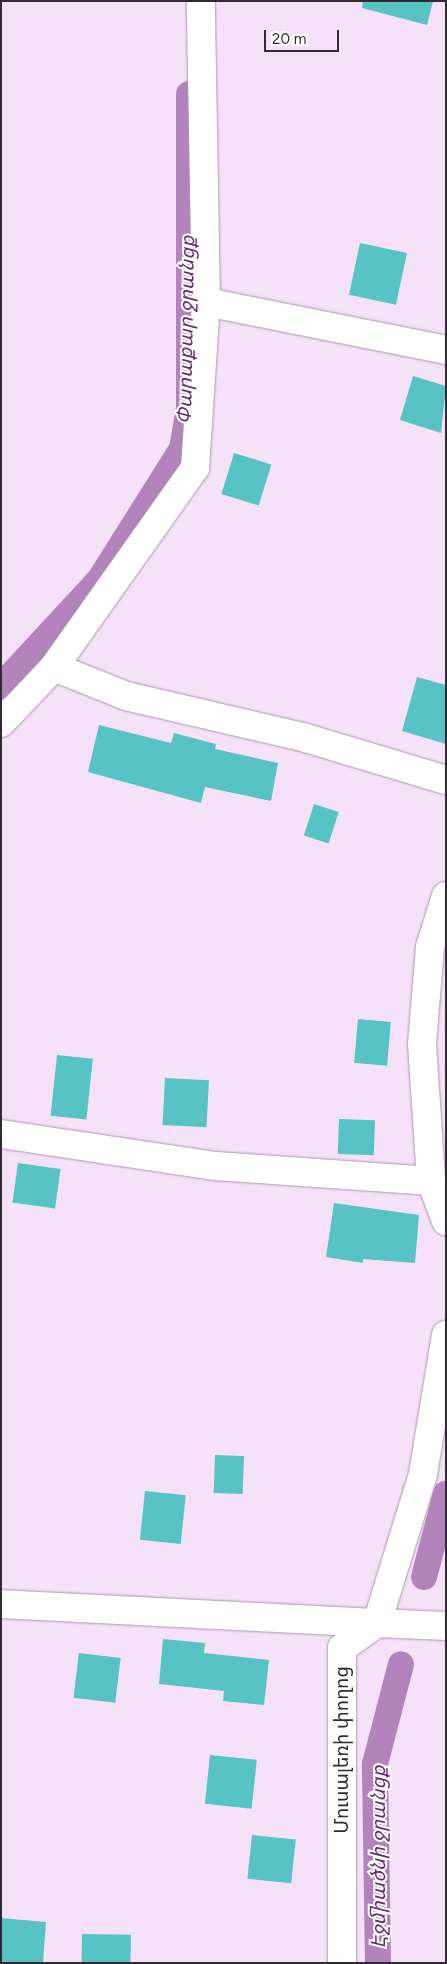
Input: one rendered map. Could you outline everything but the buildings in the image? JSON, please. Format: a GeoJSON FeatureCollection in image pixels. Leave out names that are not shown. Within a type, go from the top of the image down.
{"type":"FeatureCollection","features":[{"type":"Feature","properties":{"kind":"street"},"geometry":{"type":"LineString","coordinates":[[1,723],[54,667],[195,468],[206,302],[201,1]]}},
{"type":"Feature","properties":{"kind":"street"},"geometry":{"type":"LineString","coordinates":[[206,302],[446,350]]}},
{"type":"Feature","properties":{"kind":"street"},"geometry":{"type":"LineString","coordinates":[[54,667],[126,696],[306,738],[446,780]]}},
{"type":"Feature","properties":{"kind":"street"},"geometry":{"type":"LineString","coordinates":[[446,896],[430,947],[422,1044],[431,1181],[446,1221]]}},
{"type":"Feature","properties":{"kind":"street"},"geometry":{"type":"LineString","coordinates":[[1,1134],[216,1166],[431,1181]]}},
{"type":"Feature","properties":{"kind":"street"},"geometry":{"type":"LineString","coordinates":[[378,1623],[423,1474],[446,1336]]}},
{"type":"Feature","properties":{"kind":"street"},"geometry":{"type":"LineString","coordinates":[[1,1604],[446,1626]]}},
{"type":"Feature","properties":{"kind":"street","name":"Մուսալեռի փողոց"},"geometry":{"type":"LineString","coordinates":[[342,1963],[342,1648],[378,1623]]}},
{"type":"Feature","properties":{"kind":"waterway","name":"Փարաքար ջրանցք"},"geometry":{"type":"LineString","coordinates":[[1,686],[100,579],[182,449],[189,408],[189,94]]}},
{"type":"Feature","properties":{"kind":"waterway","name":"Էջմիածնի ջրանցք"},"geometry":{"type":"LineString","coordinates":[[424,1577],[446,1494]]}},
{"type":"Feature","properties":{"kind":"waterway","name":"Էջմիածնի ջրանցք"},"geometry":{"type":"LineString","coordinates":[[378,1963],[375,1764],[401,1664]]}}]}
